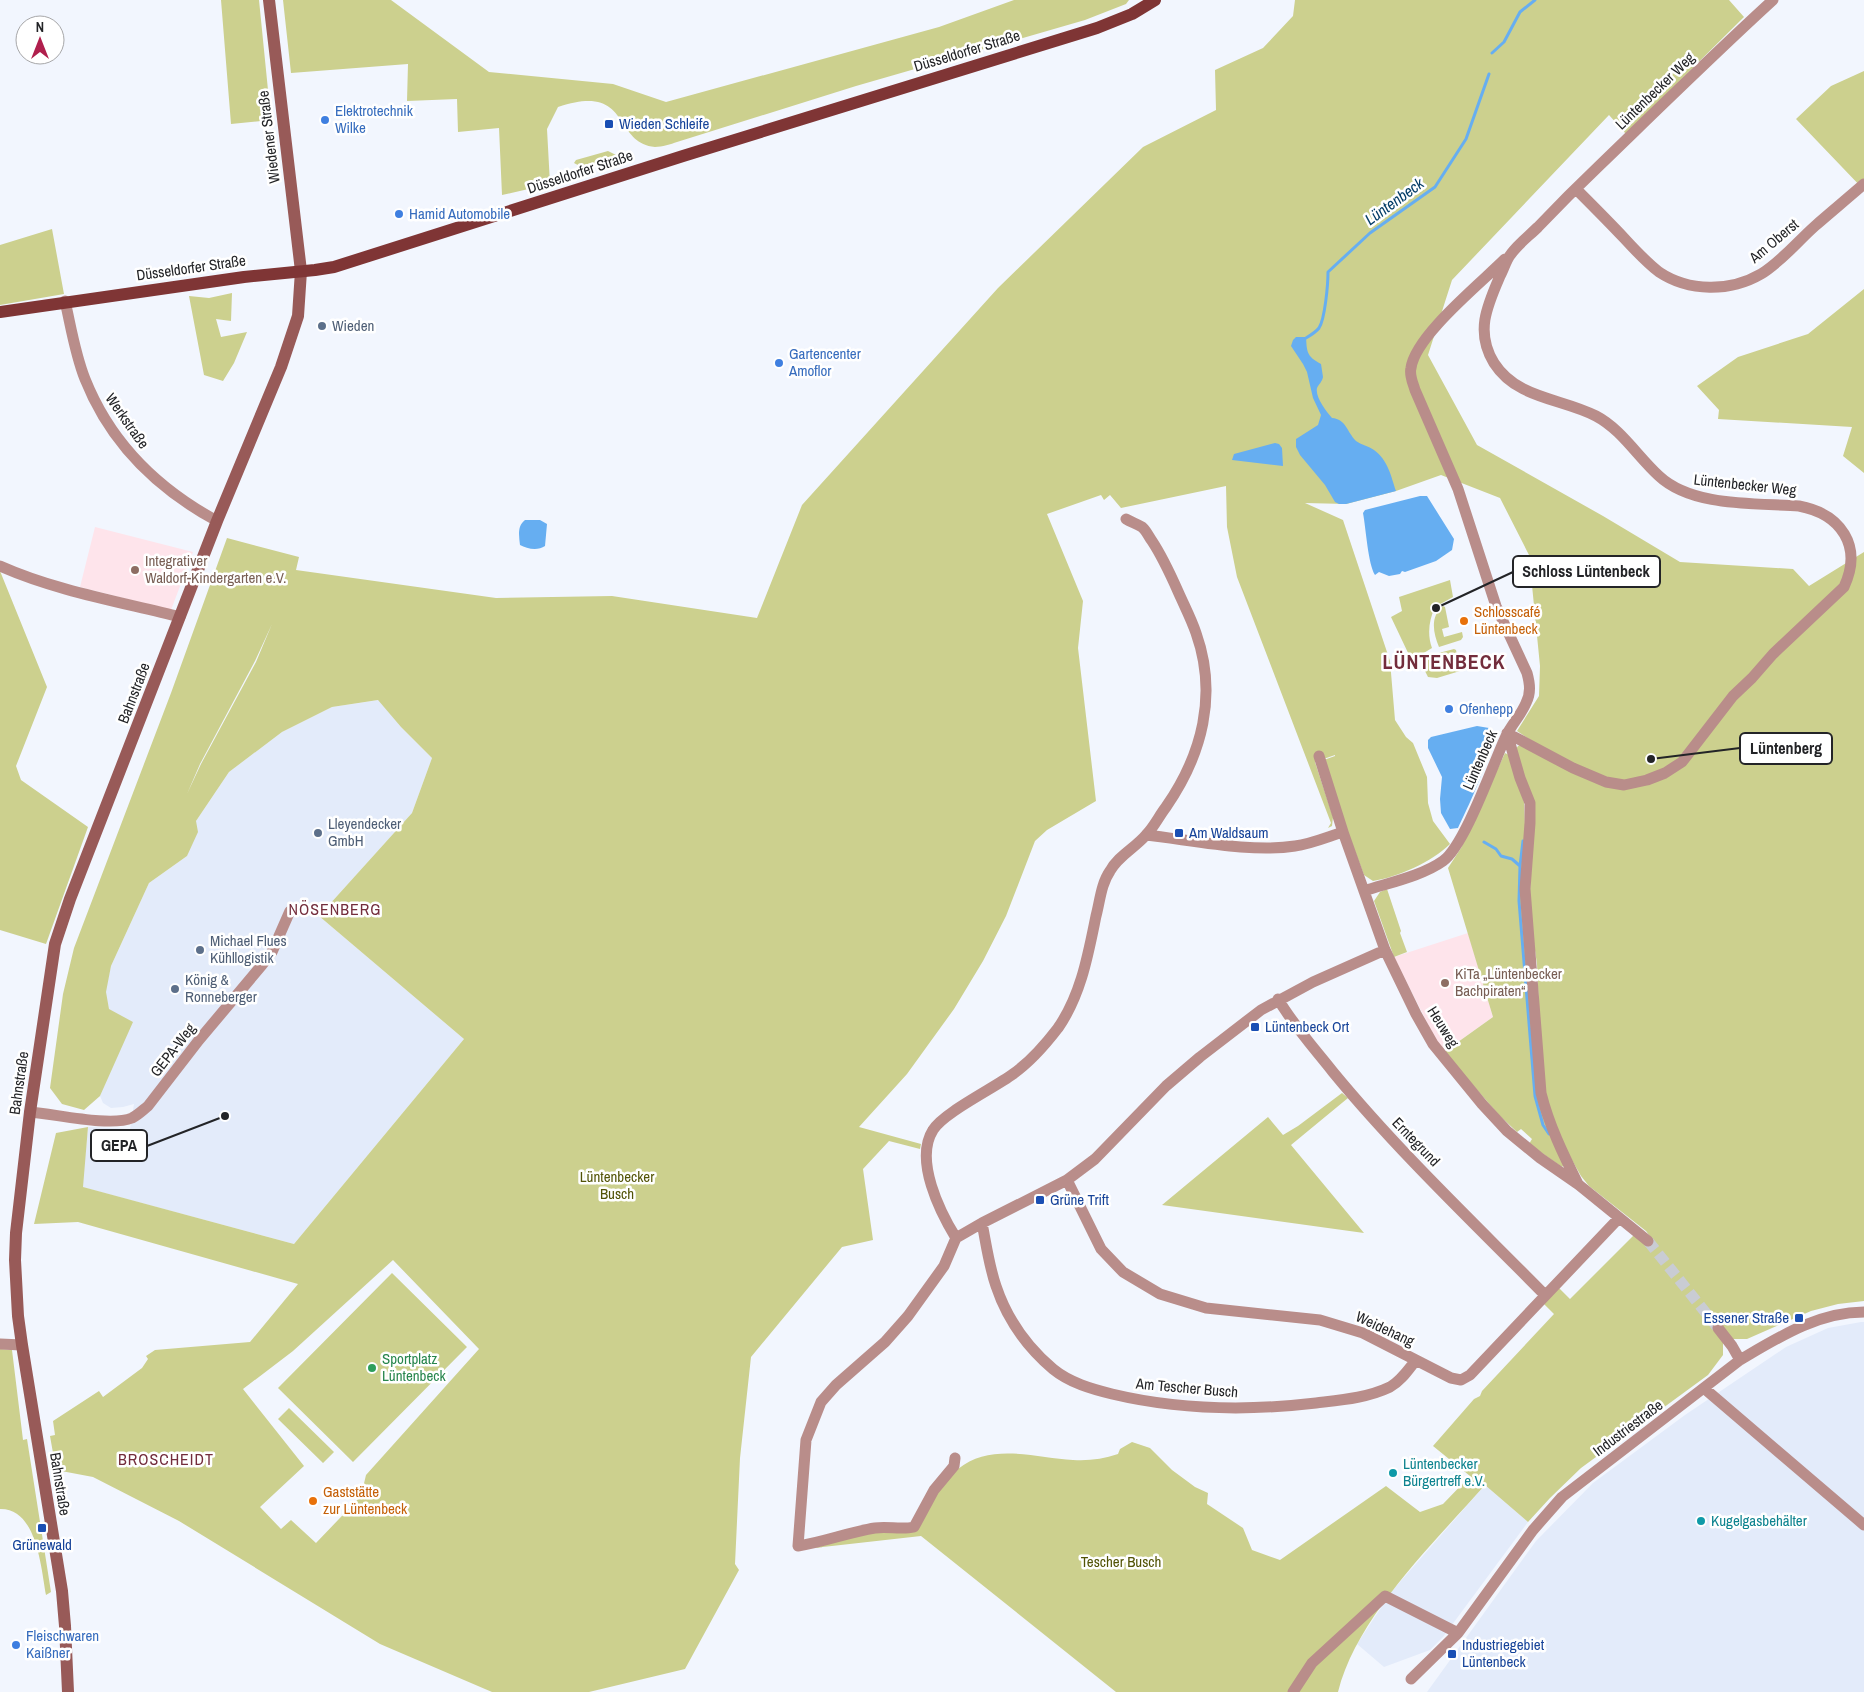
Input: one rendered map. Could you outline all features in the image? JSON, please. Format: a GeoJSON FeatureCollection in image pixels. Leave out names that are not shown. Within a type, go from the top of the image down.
{"type":"FeatureCollection","features":[{"type":"Feature","properties":{"kind":"main road","name":"Wiedener Straße"},"geometry":{"type":"LineString","coordinates":[[269,0],[300,271]]}},
{"type":"Feature","properties":{"kind":"main road","name":"Düsseldorfer Straße"},"geometry":{"type":"LineString","coordinates":[[0,312],[244,276],[334,266],[1097,28],[1132,14],[1155,0]]}},
{"type":"Feature","properties":{"kind":"main road","name":"Bahnstraße"},"geometry":{"type":"LineString","coordinates":[[68,1692],[66,1626],[62,1591],[22,1345],[18,1316],[15,1260],[16,1233],[30,1112],[55,944],[70,899],[217,521],[281,367],[298,316],[300,271]]}},
{"type":"Feature","properties":{"kind":"street","name":"Lüntenbecker Weg"},"geometry":{"type":"LineString","coordinates":[[1507,733],[1573,768],[1606,782],[1624,785],[1647,780],[1665,772],[1682,762],[1733,696],[1773,654],[1844,587],[1849,576],[1850,548],[1836,522],[1826,514],[1799,506],[1702,498],[1672,487],[1658,476],[1606,421],[1587,412],[1529,393],[1514,385],[1502,374],[1490,356],[1484,338],[1486,306],[1510,254],[1772,0]]}},
{"type":"Feature","properties":{"kind":"street","name":"Am Oberst"},"geometry":{"type":"LineString","coordinates":[[1576,189],[1647,262],[1661,273],[1675,280],[1697,286],[1720,288],[1741,283],[1761,274],[1864,184]]}},
{"type":"Feature","properties":{"kind":"street","name":"Lüntenbeck"},"geometry":{"type":"LineString","coordinates":[[1364,891],[1430,868],[1443,861],[1451,853],[1465,829],[1507,733],[1526,703],[1530,683],[1527,673],[1496,606],[1458,488],[1415,390],[1410,368],[1417,349],[1434,327],[1510,254]]}},
{"type":"Feature","properties":{"kind":"street","name":"Werkstraße"},"geometry":{"type":"LineString","coordinates":[[66,301],[76,351],[84,378],[94,401],[114,432],[135,459],[162,485],[217,521]]}},
{"type":"Feature","properties":{"kind":"street"},"geometry":{"type":"LineString","coordinates":[[956,1238],[943,1217],[925,1158],[927,1145],[933,1130],[944,1119],[1014,1074],[1030,1060],[1058,1028],[1073,1002],[1083,977],[1103,886],[1110,871],[1146,835],[1181,785],[1194,758],[1200,737],[1204,715],[1206,683],[1197,634],[1165,561],[1143,528],[1126,519]]}},
{"type":"Feature","properties":{"kind":"street"},"geometry":{"type":"LineString","coordinates":[[0,566],[45,583],[180,617]]}},
{"type":"Feature","properties":{"kind":"street"},"geometry":{"type":"LineString","coordinates":[[1507,733],[1520,778],[1530,803],[1525,889],[1541,1093],[1547,1116],[1563,1155],[1579,1185]]}},
{"type":"Feature","properties":{"kind":"street","name":"Heuweg"},"geometry":{"type":"LineString","coordinates":[[1319,756],[1343,832],[1385,950],[1433,1044],[1452,1070],[1507,1131],[1540,1158],[1579,1185],[1648,1241]]}},
{"type":"Feature","properties":{"kind":"street"},"geometry":{"type":"LineString","coordinates":[[1146,835],[1278,848],[1316,841],[1343,832]]}},
{"type":"Feature","properties":{"kind":"street","name":"GEPA-Weg"},"geometry":{"type":"LineString","coordinates":[[30,1112],[113,1122],[138,1115],[148,1106],[199,1040],[272,952],[290,911]]}},
{"type":"Feature","properties":{"kind":"street"},"geometry":{"type":"LineString","coordinates":[[955,1458],[954,1466],[934,1490],[914,1527],[905,1529],[877,1528],[798,1546],[806,1440],[821,1402],[836,1385],[885,1342],[908,1316],[944,1266],[956,1238],[1067,1180],[1095,1159],[1166,1086],[1200,1056],[1260,1010],[1313,982],[1385,950]]}},
{"type":"Feature","properties":{"kind":"street","name":"Erntegrund"},"geometry":{"type":"LineString","coordinates":[[1278,1000],[1287,1015],[1349,1092],[1387,1135],[1545,1295]]}},
{"type":"Feature","properties":{"kind":"street","name":"Weidehang"},"geometry":{"type":"LineString","coordinates":[[1067,1180],[1101,1249],[1123,1272],[1160,1294],[1206,1308],[1320,1320],[1364,1333],[1451,1378],[1461,1380],[1470,1375],[1619,1218]]}},
{"type":"Feature","properties":{"kind":"street","name":"Am Tescher Busch"},"geometry":{"type":"LineString","coordinates":[[982,1223],[995,1285],[1013,1324],[1029,1347],[1055,1371],[1086,1387],[1145,1402],[1204,1408],[1280,1407],[1353,1399],[1389,1387],[1399,1381],[1416,1360]]}},
{"type":"Feature","properties":{"kind":"street","name":"Industriestraße"},"geometry":{"type":"LineString","coordinates":[[1411,1679],[1458,1633],[1533,1530],[1562,1497],[1705,1389],[1740,1360],[1813,1321],[1846,1312],[1864,1312]]}},
{"type":"Feature","properties":{"kind":"street"},"geometry":{"type":"LineString","coordinates":[[1718,1328],[1740,1360]]}},
{"type":"Feature","properties":{"kind":"street"},"geometry":{"type":"LineString","coordinates":[[0,1344],[22,1345]]}},
{"type":"Feature","properties":{"kind":"street"},"geometry":{"type":"LineString","coordinates":[[1705,1389],[1864,1525]]}},
{"type":"Feature","properties":{"kind":"street"},"geometry":{"type":"LineString","coordinates":[[1293,1692],[1312,1663],[1385,1596],[1458,1633]]}},
{"type":"Feature","properties":{"kind":"shaded area","name":"Integrativer Waldorf-Kindergarten e.V."},"geometry":{"type":"Polygon","coordinates":[[[95,527],[193,552],[171,610],[80,587],[95,527]]]}},
{"type":"Feature","properties":{"kind":"shaded area"},"geometry":{"type":"Polygon","coordinates":[[[379,700],[401,727],[432,758],[412,813],[319,916],[464,1039],[294,1244],[82,1187],[88,1127],[130,1129],[134,1104],[111,1108],[103,1103],[100,1096],[112,1067],[109,1009],[105,992],[111,966],[149,883],[187,856],[196,821],[229,772],[282,732],[332,707],[379,700]]]}},
{"type":"Feature","properties":{"kind":"shaded area","name":"KiTa „Lüntenbecker Bachpiraten“"},"geometry":{"type":"Polygon","coordinates":[[[1468,933],[1493,1017],[1444,1052],[1394,957],[1468,933]]]}},
{"type":"Feature","properties":{"kind":"shaded area"},"geometry":{"type":"Polygon","coordinates":[[[1864,1322],[1864,1692],[1427,1692],[1536,1541],[1593,1483],[1685,1415],[1786,1347],[1828,1328],[1864,1322]]]}},
{"type":"Feature","properties":{"kind":"shaded area"},"geometry":{"type":"Polygon","coordinates":[[[1485,1485],[1528,1522],[1443,1637],[1430,1650],[1384,1667],[1357,1644],[1392,1591],[1485,1485]]]}},
{"type":"Feature","properties":{"kind":"green space"},"geometry":{"type":"Polygon","coordinates":[[[221,0],[259,0],[271,120],[231,124],[221,0]]]}},
{"type":"Feature","properties":{"kind":"green space"},"geometry":{"type":"Polygon","coordinates":[[[283,0],[391,0],[489,72],[613,84],[666,102],[939,27],[1014,0],[1129,0],[1126,4],[1085,20],[856,86],[672,144],[655,147],[642,143],[632,136],[610,108],[598,102],[582,101],[558,107],[547,129],[550,184],[502,195],[499,128],[458,132],[457,99],[407,101],[408,64],[291,73],[283,0]]]}},
{"type":"Feature","properties":{"kind":"green space"},"geometry":{"type":"Polygon","coordinates":[[[1295,0],[1729,0],[1744,17],[1626,134],[1609,115],[1452,280],[1428,355],[1477,445],[1680,562],[1793,569],[1809,586],[1864,552],[1864,1301],[1838,1304],[1811,1311],[1747,1339],[1733,1339],[1723,1342],[1723,1355],[1708,1375],[1581,1468],[1528,1522],[1485,1485],[1421,1556],[1379,1608],[1348,1664],[1338,1692],[1116,1692],[921,1536],[814,1548],[878,1530],[904,1533],[950,1476],[971,1461],[985,1456],[1014,1454],[1090,1460],[1118,1454],[1120,1449],[1132,1442],[1150,1448],[1172,1470],[1195,1487],[1208,1493],[1207,1504],[1243,1528],[1252,1550],[1280,1560],[1386,1486],[1420,1512],[1443,1504],[1470,1476],[1433,1446],[1474,1399],[1480,1396],[1482,1391],[1554,1314],[1543,1303],[1558,1287],[1570,1299],[1634,1235],[1652,1239],[1646,1231],[1589,1186],[1581,1176],[1560,1139],[1546,1098],[1540,1032],[1537,964],[1531,923],[1530,890],[1534,823],[1516,749],[1518,746],[1532,741],[1517,731],[1539,696],[1540,666],[1529,555],[1500,498],[1441,475],[1396,491],[1346,504],[1305,503],[1343,520],[1390,661],[1395,720],[1406,737],[1413,743],[1427,777],[1428,803],[1433,821],[1450,844],[1434,857],[1414,868],[1373,881],[1364,875],[1321,761],[1335,755],[1315,762],[1333,817],[1332,826],[1328,828],[1331,823],[1237,577],[1227,527],[1226,486],[1121,508],[1110,495],[1104,500],[1101,495],[1047,514],[1083,601],[1078,648],[1096,801],[1047,830],[1035,841],[1006,916],[983,961],[954,1009],[907,1074],[859,1127],[921,1144],[920,1149],[889,1141],[863,1169],[873,1240],[842,1247],[751,1357],[740,1458],[735,1564],[739,1570],[685,1669],[589,1692],[492,1692],[380,1644],[179,1521],[93,1477],[56,1470],[50,1436],[55,1435],[53,1421],[99,1391],[103,1397],[142,1368],[148,1359],[146,1356],[155,1350],[250,1342],[298,1284],[78,1222],[34,1224],[56,1133],[88,1127],[83,1187],[294,1244],[464,1039],[319,916],[412,813],[432,758],[401,727],[378,700],[332,707],[282,732],[229,772],[196,821],[198,832],[187,856],[149,883],[111,966],[106,992],[109,1009],[133,1022],[100,1096],[84,1110],[62,1104],[50,1088],[63,994],[74,948],[171,693],[227,538],[299,557],[296,570],[496,598],[612,596],[757,618],[802,505],[998,288],[1143,147],[1216,110],[1215,70],[1263,48],[1293,16],[1295,0]],[[272,624],[255,661],[200,764],[187,794],[256,662],[272,624]],[[393,1260],[293,1351],[243,1389],[304,1466],[260,1507],[281,1529],[291,1520],[316,1543],[361,1496],[366,1475],[479,1349],[393,1260]]]}},
{"type":"Feature","properties":{"kind":"green space"},"geometry":{"type":"Polygon","coordinates":[[[1864,71],[1864,190],[1796,119],[1831,86],[1864,71]]]}},
{"type":"Feature","properties":{"kind":"green space"},"geometry":{"type":"Polygon","coordinates":[[[608,151],[616,155],[617,160],[590,167],[574,163],[576,160],[608,151]]]}},
{"type":"Feature","properties":{"kind":"green space"},"geometry":{"type":"Polygon","coordinates":[[[52,229],[64,294],[0,305],[0,245],[52,229]]]}},
{"type":"Feature","properties":{"kind":"green space"},"geometry":{"type":"Polygon","coordinates":[[[1864,289],[1864,473],[1843,456],[1852,427],[1718,419],[1719,410],[1697,386],[1738,357],[1808,334],[1864,289]]]}},
{"type":"Feature","properties":{"kind":"green space"},"geometry":{"type":"Polygon","coordinates":[[[232,293],[231,321],[216,319],[221,337],[247,332],[234,363],[223,381],[204,375],[189,296],[209,298],[232,293]]]}},
{"type":"Feature","properties":{"kind":"green space"},"geometry":{"type":"Polygon","coordinates":[[[0,571],[47,687],[16,766],[21,780],[88,827],[46,944],[0,930],[0,571]]]}},
{"type":"Feature","properties":{"kind":"green space"},"geometry":{"type":"Polygon","coordinates":[[[1450,580],[1453,597],[1435,607],[1431,617],[1429,632],[1432,648],[1417,657],[1410,657],[1391,617],[1402,611],[1399,597],[1450,580]]]}},
{"type":"Feature","properties":{"kind":"green space"},"geometry":{"type":"Polygon","coordinates":[[[1443,606],[1445,607],[1449,627],[1442,629],[1444,637],[1462,632],[1463,637],[1461,640],[1439,647],[1435,636],[1434,620],[1443,606]]]}},
{"type":"Feature","properties":{"kind":"green space"},"geometry":{"type":"Polygon","coordinates":[[[1456,650],[1460,671],[1437,678],[1428,677],[1424,669],[1425,660],[1435,654],[1456,650]]]}},
{"type":"Feature","properties":{"kind":"green space"},"geometry":{"type":"Polygon","coordinates":[[[1505,753],[1509,755],[1524,802],[1536,1077],[1564,1165],[1562,1167],[1529,1144],[1532,1139],[1521,1129],[1517,1132],[1499,1115],[1444,1052],[1493,1017],[1448,868],[1461,848],[1505,753]]]}},
{"type":"Feature","properties":{"kind":"green space"},"geometry":{"type":"Polygon","coordinates":[[[1387,889],[1407,952],[1394,957],[1374,901],[1380,892],[1387,889]]]}},
{"type":"Feature","properties":{"kind":"green space"},"geometry":{"type":"Polygon","coordinates":[[[1342,1093],[1348,1098],[1291,1145],[1364,1233],[1162,1205],[1268,1117],[1283,1135],[1342,1093]]]}},
{"type":"Feature","properties":{"kind":"green space","name":"Sportplatz Lüntenbeck"},"geometry":{"type":"Polygon","coordinates":[[[392,1273],[467,1347],[353,1462],[278,1388],[392,1273]]]}},
{"type":"Feature","properties":{"kind":"green space"},"geometry":{"type":"Polygon","coordinates":[[[0,1349],[12,1350],[23,1440],[27,1439],[51,1592],[46,1595],[39,1556],[29,1529],[22,1518],[12,1511],[0,1509],[0,1349]]]}},
{"type":"Feature","properties":{"kind":"green space"},"geometry":{"type":"Polygon","coordinates":[[[289,1408],[334,1452],[323,1463],[278,1419],[289,1408]]]}},
{"type":"Feature","properties":{"kind":"water"},"geometry":{"type":"Polygon","coordinates":[[[1296,337],[1306,337],[1308,353],[1321,364],[1323,377],[1317,392],[1324,408],[1332,418],[1343,423],[1356,441],[1379,454],[1388,469],[1396,491],[1346,504],[1339,504],[1335,502],[1325,485],[1300,455],[1296,447],[1296,439],[1318,425],[1321,415],[1313,398],[1307,372],[1291,346],[1296,337]]]}},
{"type":"Feature","properties":{"kind":"water"},"geometry":{"type":"Polygon","coordinates":[[[1275,443],[1279,444],[1282,448],[1283,466],[1232,460],[1234,454],[1275,443]]]}},
{"type":"Feature","properties":{"kind":"water"},"geometry":{"type":"Polygon","coordinates":[[[1420,496],[1427,496],[1454,539],[1452,550],[1436,561],[1405,572],[1402,571],[1400,574],[1389,576],[1379,572],[1375,575],[1369,555],[1363,513],[1365,510],[1420,496]]]}},
{"type":"Feature","properties":{"kind":"water"},"geometry":{"type":"Polygon","coordinates":[[[525,520],[540,520],[547,524],[545,546],[539,549],[532,549],[520,545],[520,528],[525,520]]]}},
{"type":"Feature","properties":{"kind":"water"},"geometry":{"type":"Polygon","coordinates":[[[1477,726],[1489,728],[1491,737],[1486,763],[1458,828],[1450,829],[1441,813],[1442,777],[1428,748],[1428,740],[1431,737],[1477,726]]]}},
{"type":"Feature","properties":{"kind":"waterway","name":"Lüntenbeck"},"geometry":{"type":"LineString","coordinates":[[1492,53],[1504,42],[1520,12],[1535,0]]}},
{"type":"Feature","properties":{"kind":"waterway","name":"Lüntenbeck"},"geometry":{"type":"LineString","coordinates":[[1306,338],[1316,331],[1321,324],[1326,301],[1328,272],[1370,233],[1435,187],[1466,139],[1489,74]]}},
{"type":"Feature","properties":{"kind":"waterway"},"geometry":{"type":"LineString","coordinates":[[1520,866],[1523,841]]}},
{"type":"Feature","properties":{"kind":"waterway"},"geometry":{"type":"LineString","coordinates":[[1484,842],[1496,849],[1501,856],[1512,859],[1520,866],[1519,901],[1535,1096],[1543,1125],[1549,1134]]}},
{"type":"Feature","properties":{"kind":"tunnel"},"geometry":{"type":"LineString","coordinates":[[1648,1241],[1718,1328]]}},
{"type":"Feature","properties":{"kind":"place","name":"Elektrotechnik Wilke"},"geometry":{"type":"Point","coordinates":[325,120]}},
{"type":"Feature","properties":{"kind":"place","name":"Wieden Schleife"},"geometry":{"type":"Point","coordinates":[609,124]}},
{"type":"Feature","properties":{"kind":"place","name":"Hamid Automobile"},"geometry":{"type":"Point","coordinates":[399,214]}},
{"type":"Feature","properties":{"kind":"place","name":"Wieden"},"geometry":{"type":"Point","coordinates":[322,326]}},
{"type":"Feature","properties":{"kind":"place","name":"Gartencenter Amoflor"},"geometry":{"type":"Point","coordinates":[779,363]}},
{"type":"Feature","properties":{"kind":"place","name":"Integrativer Waldorf-Kindergarten e.V."},"geometry":{"type":"Point","coordinates":[135,570]}},
{"type":"Feature","properties":{"kind":"place","name":"Schloss Lüntenbeck"},"geometry":{"type":"Point","coordinates":[1436,608]}},
{"type":"Feature","properties":{"kind":"place","name":"Schlosscafé Lüntenbeck"},"geometry":{"type":"Point","coordinates":[1464,621]}},
{"type":"Feature","properties":{"kind":"place","name":"Ofenhepp"},"geometry":{"type":"Point","coordinates":[1449,709]}},
{"type":"Feature","properties":{"kind":"place","name":"Lüntenberg"},"geometry":{"type":"Point","coordinates":[1651,759]}},
{"type":"Feature","properties":{"kind":"place","name":"Lleyendecker GmbH"},"geometry":{"type":"Point","coordinates":[318,833]}},
{"type":"Feature","properties":{"kind":"place","name":"Am Waldsaum"},"geometry":{"type":"Point","coordinates":[1179,833]}},
{"type":"Feature","properties":{"kind":"place","name":"Michael Flues Kühllogistik"},"geometry":{"type":"Point","coordinates":[200,950]}},
{"type":"Feature","properties":{"kind":"place","name":"KiTa „Lüntenbecker Bachpiraten“"},"geometry":{"type":"Point","coordinates":[1445,983]}},
{"type":"Feature","properties":{"kind":"place","name":"König & Ronneberger"},"geometry":{"type":"Point","coordinates":[175,989]}},
{"type":"Feature","properties":{"kind":"place","name":"Lüntenbeck Ort"},"geometry":{"type":"Point","coordinates":[1255,1027]}},
{"type":"Feature","properties":{"kind":"place","name":"GEPA"},"geometry":{"type":"Point","coordinates":[225,1116]}},
{"type":"Feature","properties":{"kind":"place","name":"Grüne Trift"},"geometry":{"type":"Point","coordinates":[1040,1200]}},
{"type":"Feature","properties":{"kind":"place","name":"Essener Straße"},"geometry":{"type":"Point","coordinates":[1799,1318]}},
{"type":"Feature","properties":{"kind":"place","name":"Sportplatz Lüntenbeck"},"geometry":{"type":"Point","coordinates":[372,1368]}},
{"type":"Feature","properties":{"kind":"place","name":"Lüntenbecker Bürgertreff e.V."},"geometry":{"type":"Point","coordinates":[1393,1473]}},
{"type":"Feature","properties":{"kind":"place","name":"Gaststätte zur Lüntenbeck"},"geometry":{"type":"Point","coordinates":[313,1501]}},
{"type":"Feature","properties":{"kind":"place","name":"Kugelgasbehälter"},"geometry":{"type":"Point","coordinates":[1701,1521]}},
{"type":"Feature","properties":{"kind":"place","name":"Grünewald"},"geometry":{"type":"Point","coordinates":[42,1528]}},
{"type":"Feature","properties":{"kind":"place","name":"Fleischwaren Kaißner"},"geometry":{"type":"Point","coordinates":[16,1645]}},
{"type":"Feature","properties":{"kind":"place","name":"Industriegebiet Lüntenbeck"},"geometry":{"type":"Point","coordinates":[1452,1654]}},
{"type":"Feature","properties":{"kind":"district","name":"LÜNTENBECK"},"geometry":{"type":"Point","coordinates":[1444,662]}},
{"type":"Feature","properties":{"kind":"district","name":"NÖSENBERG"},"geometry":{"type":"Point","coordinates":[335,909]}},
{"type":"Feature","properties":{"kind":"district","name":"BROSCHEIDT"},"geometry":{"type":"Point","coordinates":[166,1459]}},
{"type":"Feature","properties":{"kind":"park label","name":"Lüntenbecker Busch"},"geometry":{"type":"Point","coordinates":[617,1186]}},
{"type":"Feature","properties":{"kind":"park label","name":"Tescher Busch"},"geometry":{"type":"Point","coordinates":[1121,1562]}}]}
